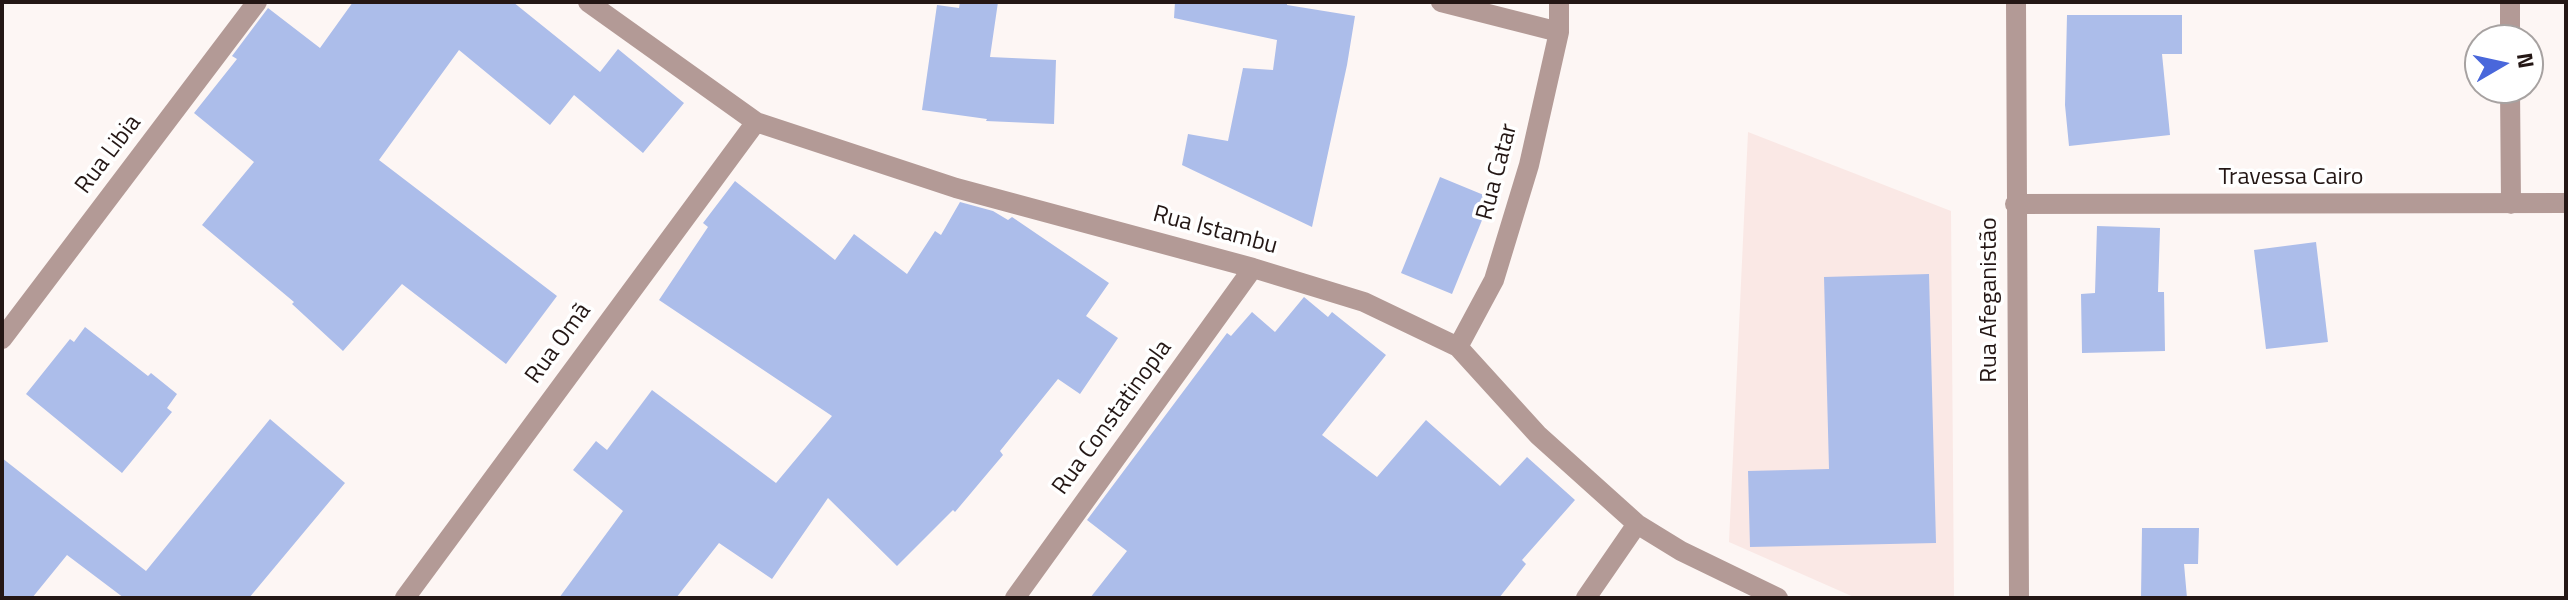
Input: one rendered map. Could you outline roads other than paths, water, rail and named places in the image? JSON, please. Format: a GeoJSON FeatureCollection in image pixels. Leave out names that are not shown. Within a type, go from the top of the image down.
{"type":"FeatureCollection","features":[{"type":"Feature","properties":{"kind":"street","name":"Rua Libia"},"geometry":{"type":"LineString","coordinates":[[2,339],[257,2]]}},
{"type":"Feature","properties":{"kind":"street","name":"Rua Istambu"},"geometry":{"type":"LineString","coordinates":[[588,2],[756,122],[956,188],[1253,268],[1364,302],[1458,347],[1538,435],[1637,524],[1681,551],[1778,598]]}},
{"type":"Feature","properties":{"kind":"street"},"geometry":{"type":"LineString","coordinates":[[1441,2],[1559,32]]}},
{"type":"Feature","properties":{"kind":"street","name":"Rua Catar"},"geometry":{"type":"LineString","coordinates":[[1458,347],[1494,280],[1529,165],[1559,32],[1559,2]]}},
{"type":"Feature","properties":{"kind":"street","name":"Rua Afeganistão"},"geometry":{"type":"LineString","coordinates":[[2016,2],[2019,598]]}},
{"type":"Feature","properties":{"kind":"street"},"geometry":{"type":"LineString","coordinates":[[2510,2],[2510,24]]}},
{"type":"Feature","properties":{"kind":"street"},"geometry":{"type":"LineString","coordinates":[[2510,104],[2511,204]]}},
{"type":"Feature","properties":{"kind":"street","name":"Rua Omã"},"geometry":{"type":"LineString","coordinates":[[405,598],[756,122]]}},
{"type":"Feature","properties":{"kind":"street","name":"Travessa Cairo"},"geometry":{"type":"LineString","coordinates":[[2015,204],[2566,203]]}},
{"type":"Feature","properties":{"kind":"street","name":"Rua Constatinopla"},"geometry":{"type":"LineString","coordinates":[[1015,598],[1253,268]]}},
{"type":"Feature","properties":{"kind":"street"},"geometry":{"type":"LineString","coordinates":[[1586,598],[1637,524]]}}]}
